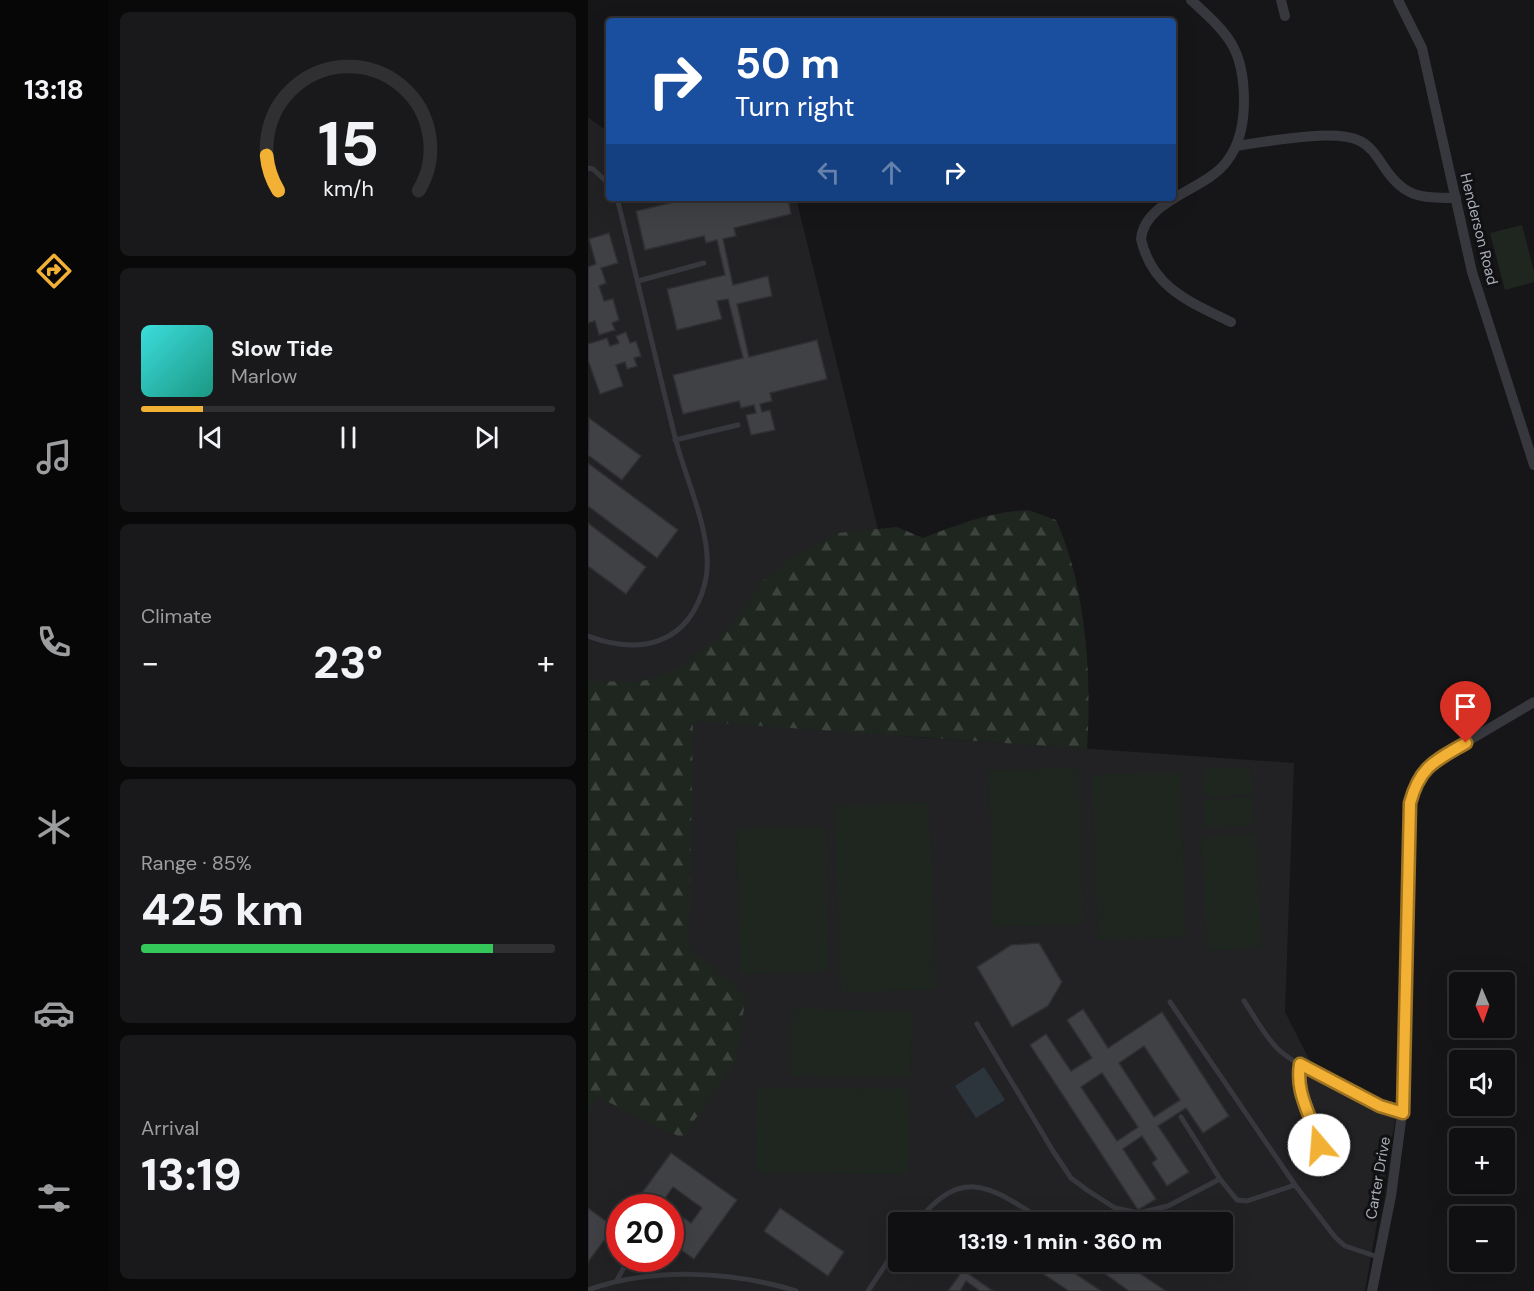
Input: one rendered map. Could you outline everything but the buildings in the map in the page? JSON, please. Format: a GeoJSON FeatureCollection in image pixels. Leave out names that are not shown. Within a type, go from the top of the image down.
{"type":"FeatureCollection","features":[{"type":"Feature","properties":{"kind":"street"},"geometry":{"type":"LineString","coordinates":[[1176,198],[1226,163],[1236,146],[1242,129],[1244,105],[1244,73],[1232,43],[1214,21],[1191,0]]}},
{"type":"Feature","properties":{"kind":"street"},"geometry":{"type":"LineString","coordinates":[[1281,0],[1285,16]]}},
{"type":"Feature","properties":{"kind":"street","name":"Henderson Road"},"geometry":{"type":"LineString","coordinates":[[1398,0],[1422,48],[1472,272],[1534,465]]}},
{"type":"Feature","properties":{"kind":"street"},"geometry":{"type":"LineString","coordinates":[[1236,146],[1342,136],[1358,140],[1377,155],[1396,184],[1406,192],[1421,197],[1456,198]]}},
{"type":"Feature","properties":{"kind":"street"},"geometry":{"type":"LineString","coordinates":[[1171,201],[1162,207],[1145,226],[1141,239],[1157,277],[1173,292],[1231,322]]}},
{"type":"Feature","properties":{"kind":"street","name":"Carter Drive"},"geometry":{"type":"LineString","coordinates":[[1371,1291],[1393,1185],[1403,1113],[1409,813],[1415,785],[1420,774],[1434,761],[1534,702]]}},
{"type":"Feature","properties":{"kind":"lane"},"geometry":{"type":"LineString","coordinates":[[588,168],[593,169],[606,181]]}},
{"type":"Feature","properties":{"kind":"lane"},"geometry":{"type":"LineString","coordinates":[[588,636],[612,645],[633,647],[652,644],[673,635],[687,621],[705,582],[705,549],[675,440],[618,201]]}},
{"type":"Feature","properties":{"kind":"lane"},"geometry":{"type":"LineString","coordinates":[[638,281],[704,263]]}},
{"type":"Feature","properties":{"kind":"lane"},"geometry":{"type":"LineString","coordinates":[[675,440],[738,425]]}},
{"type":"Feature","properties":{"kind":"lane"},"geometry":{"type":"LineString","coordinates":[[1170,1002],[1295,1185],[1345,1246],[1378,1257]]}},
{"type":"Feature","properties":{"kind":"lane"},"geometry":{"type":"LineString","coordinates":[[1244,1002],[1279,1050],[1300,1064],[1380,1106],[1403,1113]]}},
{"type":"Feature","properties":{"kind":"lane"},"geometry":{"type":"LineString","coordinates":[[977,1024],[1071,1178],[1115,1208],[1139,1214],[1175,1203],[1220,1179]]}},
{"type":"Feature","properties":{"kind":"lane"},"geometry":{"type":"LineString","coordinates":[[1300,1064],[1298,1089],[1317,1134],[1321,1158]]}},
{"type":"Feature","properties":{"kind":"lane"},"geometry":{"type":"LineString","coordinates":[[1181,1118],[1232,1196],[1242,1201],[1295,1185]]}},
{"type":"Feature","properties":{"kind":"lane"},"geometry":{"type":"LineString","coordinates":[[927,1212],[941,1197],[955,1189],[971,1186],[998,1193],[1029,1212]]}},
{"type":"Feature","properties":{"kind":"lane"},"geometry":{"type":"LineString","coordinates":[[868,1291],[888,1261]]}},
{"type":"Feature","properties":{"kind":"lane"},"geometry":{"type":"LineString","coordinates":[[617,1280],[621,1272]]}},
{"type":"Feature","properties":{"kind":"lane"},"geometry":{"type":"LineString","coordinates":[[588,1290],[617,1280],[698,1275],[742,1280],[796,1291]]}},
{"type":"Feature","properties":{"kind":"shaded area"},"geometry":{"type":"Polygon","coordinates":[[[588,117],[606,131],[606,201],[797,201],[907,647],[902,736],[1294,763],[1285,1012],[1310,1061],[1396,1115],[1365,1291],[588,1291],[588,117]]]}},
{"type":"Feature","properties":{"kind":"shaded area"},"geometry":{"type":"Polygon","coordinates":[[[984,1067],[1005,1100],[976,1118],[955,1086],[984,1067]]]}},
{"type":"Feature","properties":{"kind":"green space"},"geometry":{"type":"Polygon","coordinates":[[[1522,225],[1534,271],[1534,282],[1505,290],[1490,233],[1522,225]]]}},
{"type":"Feature","properties":{"kind":"green space"},"geometry":{"type":"Polygon","coordinates":[[[1028,510],[1056,520],[1074,573],[1085,632],[1088,692],[1087,749],[693,721],[689,948],[746,995],[736,1060],[682,1138],[598,1097],[588,1112],[588,681],[640,682],[679,668],[724,634],[762,582],[795,556],[838,533],[897,527],[923,538],[988,516],[1028,510]]]}},
{"type":"Feature","properties":{"kind":"green space"},"geometry":{"type":"Polygon","coordinates":[[[1250,767],[1252,795],[1204,797],[1202,769],[1250,767]]]}},
{"type":"Feature","properties":{"kind":"green space"},"geometry":{"type":"Polygon","coordinates":[[[1079,768],[1083,924],[993,927],[989,770],[1079,768]]]}},
{"type":"Feature","properties":{"kind":"green space"},"geometry":{"type":"Polygon","coordinates":[[[1180,772],[1186,937],[1098,940],[1092,775],[1180,772]]]}},
{"type":"Feature","properties":{"kind":"green space"},"geometry":{"type":"Polygon","coordinates":[[[1252,797],[1253,825],[1205,828],[1203,800],[1252,797]]]}},
{"type":"Feature","properties":{"kind":"green space"},"geometry":{"type":"Polygon","coordinates":[[[929,802],[936,989],[841,993],[834,806],[929,802]]]}},
{"type":"Feature","properties":{"kind":"green space"},"geometry":{"type":"Polygon","coordinates":[[[826,827],[828,972],[740,974],[737,828],[826,827]]]}},
{"type":"Feature","properties":{"kind":"green space"},"geometry":{"type":"Polygon","coordinates":[[[1255,834],[1262,948],[1207,951],[1201,837],[1255,834]]]}},
{"type":"Feature","properties":{"kind":"green space"},"geometry":{"type":"Polygon","coordinates":[[[793,1008],[912,1012],[910,1078],[791,1075],[793,1008]]]}},
{"type":"Feature","properties":{"kind":"green space"},"geometry":{"type":"Polygon","coordinates":[[[757,1088],[909,1089],[908,1174],[756,1173],[757,1088]]]}},
{"type":"Feature","properties":{"kind":"route"},"geometry":{"type":"LineString","coordinates":[[1319,1145],[1317,1134],[1298,1089],[1297,1078],[1300,1064],[1380,1106],[1403,1113],[1410,803],[1420,774],[1434,761],[1466,743]]}}]}
